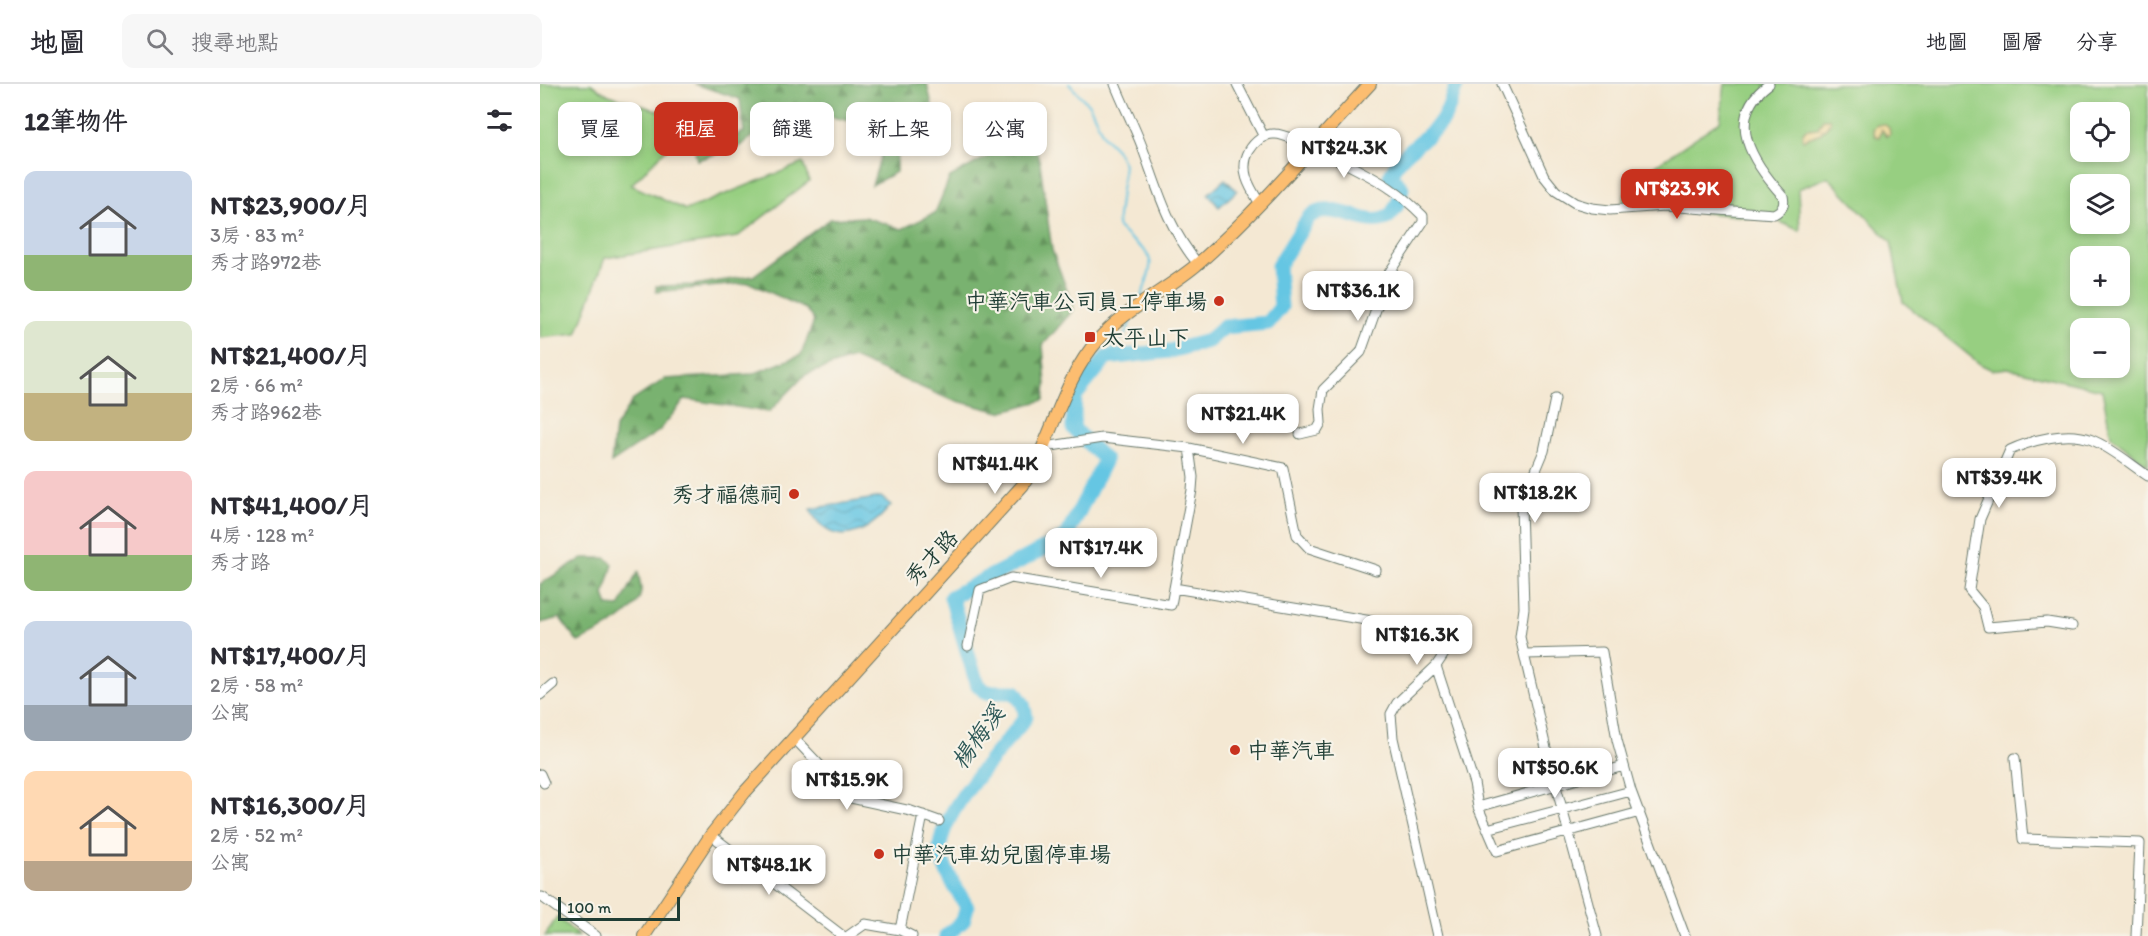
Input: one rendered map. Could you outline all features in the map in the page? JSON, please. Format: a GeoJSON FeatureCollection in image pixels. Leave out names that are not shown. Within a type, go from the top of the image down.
{"type":"FeatureCollection","features":[{"type":"Feature","properties":{"kind":"main road","name":"秀才路"},"geometry":{"type":"LineString","coordinates":[[644,936],[711,835],[793,737],[1023,485],[1045,447],[1064,393],[1098,340],[1116,323],[1198,264],[1237,229],[1259,202],[1370,84]]}},
{"type":"Feature","properties":{"kind":"street"},"geometry":{"type":"LineString","coordinates":[[1116,84],[1144,151],[1158,197],[1176,234],[1198,264]]}},
{"type":"Feature","properties":{"kind":"street"},"geometry":{"type":"LineString","coordinates":[[1237,84],[1264,136]]}},
{"type":"Feature","properties":{"kind":"street"},"geometry":{"type":"LineString","coordinates":[[1502,84],[1544,176],[1556,191],[1575,203],[1610,210],[1665,207],[1774,214],[1781,210],[1785,203],[1784,196],[1751,154],[1745,124],[1753,98],[1768,84]]}},
{"type":"Feature","properties":{"kind":"street"},"geometry":{"type":"LineString","coordinates":[[1259,202],[1245,174],[1250,150],[1264,136],[1272,133],[1286,135],[1389,187],[1423,216],[1423,222],[1389,273],[1361,352],[1323,390],[1320,409],[1321,423],[1317,430],[1300,434]]}},
{"type":"Feature","properties":{"kind":"street"},"geometry":{"type":"LineString","coordinates":[[1555,399],[1544,451],[1521,506],[1524,608],[1520,637],[1526,654],[1527,671],[1556,785],[1597,936]]}},
{"type":"Feature","properties":{"kind":"street"},"geometry":{"type":"LineString","coordinates":[[2072,626],[2047,622],[1988,627],[1983,607],[1969,590],[1980,519],[2010,450],[2030,441],[2078,436],[2097,442],[2148,476]]}},
{"type":"Feature","properties":{"kind":"street"},"geometry":{"type":"LineString","coordinates":[[1045,447],[1102,438],[1189,448],[1284,468],[1298,535],[1309,548],[1376,570]]}},
{"type":"Feature","properties":{"kind":"street"},"geometry":{"type":"LineString","coordinates":[[968,646],[980,590],[1011,578],[1171,605],[1192,490],[1193,477],[1189,448]]}},
{"type":"Feature","properties":{"kind":"street"},"geometry":{"type":"LineString","coordinates":[[1174,588],[1390,624],[1445,630],[1446,651],[1436,666],[1397,703],[1391,714],[1393,738],[1438,936]]}},
{"type":"Feature","properties":{"kind":"street"},"geometry":{"type":"LineString","coordinates":[[1526,654],[1602,652],[1631,791],[1686,936]]}},
{"type":"Feature","properties":{"kind":"street"},"geometry":{"type":"LineString","coordinates":[[1436,666],[1474,783],[1478,807],[1497,851],[1570,833],[1640,812]]}},
{"type":"Feature","properties":{"kind":"street"},"geometry":{"type":"LineString","coordinates":[[540,695],[553,684]]}},
{"type":"Feature","properties":{"kind":"street"},"geometry":{"type":"LineString","coordinates":[[793,737],[851,798],[939,821]]}},
{"type":"Feature","properties":{"kind":"street"},"geometry":{"type":"LineString","coordinates":[[2015,758],[2023,839],[2144,843],[2136,936]]}},
{"type":"Feature","properties":{"kind":"street"},"geometry":{"type":"LineString","coordinates":[[1478,807],[1624,766]]}},
{"type":"Feature","properties":{"kind":"street"},"geometry":{"type":"LineString","coordinates":[[1487,829],[1631,791]]}},
{"type":"Feature","properties":{"kind":"street"},"geometry":{"type":"LineString","coordinates":[[900,930],[923,815]]}},
{"type":"Feature","properties":{"kind":"street"},"geometry":{"type":"LineString","coordinates":[[711,835],[843,936]]}},
{"type":"Feature","properties":{"kind":"street"},"geometry":{"type":"LineString","coordinates":[[542,897],[596,936]]}},
{"type":"Feature","properties":{"kind":"street"},"geometry":{"type":"LineString","coordinates":[[848,936],[865,924],[900,930],[912,936]]}},
{"type":"Feature","properties":{"kind":"green space"},"geometry":{"type":"Polygon","coordinates":[[[540,84],[591,84],[609,95],[631,102],[558,102],[558,156],[642,156],[642,106],[654,109],[654,156],[660,156],[631,185],[686,210],[803,163],[809,181],[737,237],[605,258],[577,334],[540,338],[540,84]]]}},
{"type":"Feature","properties":{"kind":"green space"},"geometry":{"type":"Polygon","coordinates":[[[695,84],[927,84],[931,102],[846,102],[846,120],[834,117],[834,102],[750,102],[750,138],[738,147],[738,134],[744,132],[740,99],[695,84]]]}},
{"type":"Feature","properties":{"kind":"green space"},"geometry":{"type":"Polygon","coordinates":[[[1725,84],[2148,84],[2148,465],[2111,436],[2102,390],[2008,368],[1992,370],[1980,364],[1903,302],[1891,242],[1828,177],[1798,189],[1800,231],[1776,220],[1621,204],[1630,183],[1720,121],[1725,84]]]}},
{"type":"Feature","properties":{"kind":"green space"},"geometry":{"type":"Polygon","coordinates":[[[696,156],[710,156],[697,160],[696,156]]]}},
{"type":"Feature","properties":{"kind":"green space"},"geometry":{"type":"Polygon","coordinates":[[[881,156],[897,156],[896,172],[872,185],[881,156]]]}},
{"type":"Feature","properties":{"kind":"green space"},"geometry":{"type":"Polygon","coordinates":[[[989,156],[1038,156],[1052,250],[1074,309],[1043,345],[1046,385],[1044,400],[1000,412],[949,399],[853,358],[805,375],[769,412],[685,399],[659,431],[611,463],[615,428],[632,401],[665,379],[753,374],[801,355],[814,321],[806,309],[750,283],[656,292],[656,286],[693,285],[753,276],[830,219],[864,217],[902,229],[935,213],[950,177],[989,156]]]}},
{"type":"Feature","properties":{"kind":"green space"},"geometry":{"type":"Polygon","coordinates":[[[583,558],[606,558],[613,564],[604,595],[608,606],[619,607],[638,572],[641,590],[634,607],[626,614],[606,628],[578,642],[560,618],[540,623],[540,584],[583,558]]]}},
{"type":"Feature","properties":{"kind":"green space"},"geometry":{"type":"Polygon","coordinates":[[[557,917],[579,936],[545,936],[557,917]]]}},
{"type":"Feature","properties":{"kind":"sand"},"geometry":{"type":"Polygon","coordinates":[[[1823,119],[1830,119],[1830,123],[1821,133],[1803,140],[1802,134],[1806,129],[1818,128],[1823,119]]]}},
{"type":"Feature","properties":{"kind":"sand"},"geometry":{"type":"Polygon","coordinates":[[[1884,124],[1889,128],[1890,134],[1887,136],[1882,130],[1879,137],[1875,136],[1873,129],[1877,125],[1884,124]]]}},
{"type":"Feature","properties":{"kind":"water"},"geometry":{"type":"Polygon","coordinates":[[[1225,179],[1237,191],[1219,207],[1208,194],[1225,179]]]}},
{"type":"Feature","properties":{"kind":"water"},"geometry":{"type":"Polygon","coordinates":[[[881,497],[891,505],[872,524],[850,534],[828,531],[810,509],[881,497]]]}},
{"type":"Feature","properties":{"kind":"waterway"},"geometry":{"type":"LineString","coordinates":[[1069,84],[1090,106],[1104,137],[1116,149],[1124,164],[1117,226],[1148,255],[1150,269],[1141,297]]}},
{"type":"Feature","properties":{"kind":"waterway","name":"楊梅溪"},"geometry":{"type":"LineString","coordinates":[[946,936],[963,921],[967,907],[943,862],[940,848],[943,832],[962,798],[1026,717],[1023,704],[1015,692],[985,692],[977,684],[951,597],[1066,537],[1105,460],[1073,428],[1075,396],[1106,358],[1170,351],[1208,341],[1224,327],[1268,323],[1281,307],[1278,266],[1309,217],[1322,211],[1336,211],[1363,219],[1387,218],[1396,208],[1402,188],[1390,176],[1394,167],[1436,128],[1449,108],[1457,84]]}},
{"type":"Feature","properties":{"kind":"waterway"},"geometry":{"type":"LineString","coordinates":[[1106,358],[1126,333],[1133,316]]}},
{"type":"Feature","properties":{"kind":"place","name":"中華汽車公司員工停車場"},"geometry":{"type":"Point","coordinates":[1219,301]}},
{"type":"Feature","properties":{"kind":"place","name":"太平山下"},"geometry":{"type":"Point","coordinates":[1090,337]}},
{"type":"Feature","properties":{"kind":"place","name":"秀才福德祠"},"geometry":{"type":"Point","coordinates":[794,494]}},
{"type":"Feature","properties":{"kind":"place","name":"中華汽車"},"geometry":{"type":"Point","coordinates":[1235,750]}},
{"type":"Feature","properties":{"kind":"place","name":"中華汽車幼兒園停車場"},"geometry":{"type":"Point","coordinates":[879,854]}}]}
